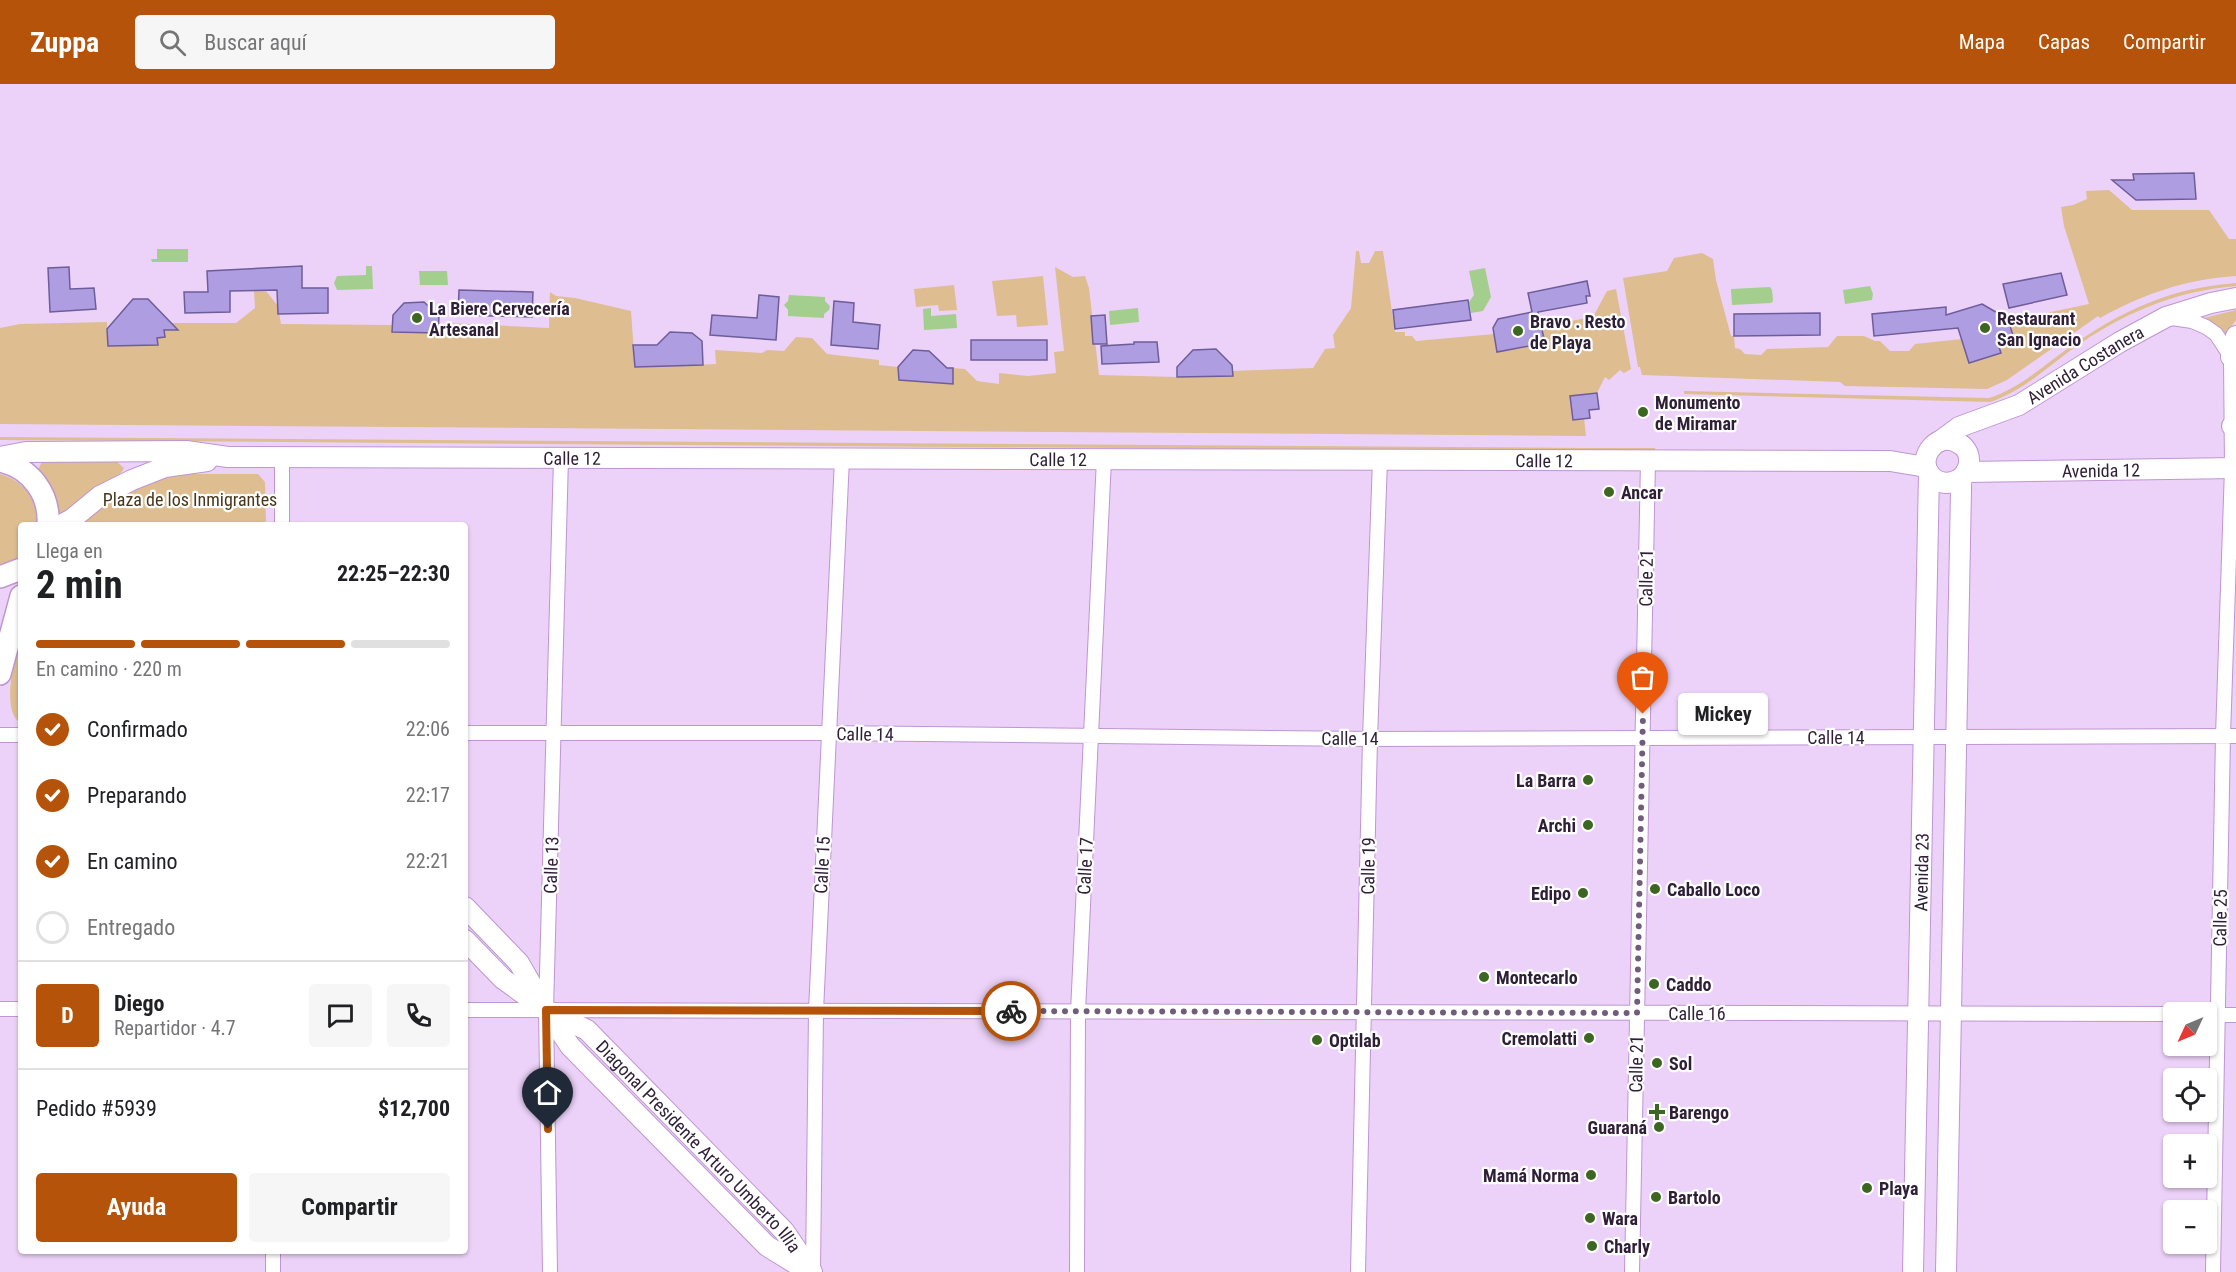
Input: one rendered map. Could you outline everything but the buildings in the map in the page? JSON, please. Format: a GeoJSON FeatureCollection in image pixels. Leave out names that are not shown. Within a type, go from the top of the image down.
{"type":"FeatureCollection","features":[{"type":"Feature","properties":{"kind":"main road","name":"Avenida Costanera"},"geometry":{"type":"LineString","coordinates":[[1936,443],[1959,428],[2019,405],[2120,342],[2166,317],[2236,298]]}},
{"type":"Feature","properties":{"kind":"main road"},"geometry":{"type":"LineString","coordinates":[[2231,357],[2236,336]]}},
{"type":"Feature","properties":{"kind":"main road"},"geometry":{"type":"LineString","coordinates":[[1953,440],[1964,447],[1969,460],[1964,475],[1951,483],[1934,478],[1927,470],[1926,455],[1936,443],[1953,440]]}},
{"type":"Feature","properties":{"kind":"main road","name":"Calle 12"},"geometry":{"type":"LineString","coordinates":[[1890,461],[1936,443]]}},
{"type":"Feature","properties":{"kind":"main road"},"geometry":{"type":"LineString","coordinates":[[0,459],[26,452],[175,451],[228,457]]}},
{"type":"Feature","properties":{"kind":"main road"},"geometry":{"type":"LineString","coordinates":[[66,522],[100,496],[151,471],[228,457]]}},
{"type":"Feature","properties":{"kind":"main road","name":"Calle 12"},"geometry":{"type":"LineString","coordinates":[[228,457],[1890,461],[1927,470]]}},
{"type":"Feature","properties":{"kind":"main road"},"geometry":{"type":"LineString","coordinates":[[0,459],[25,471],[38,486],[46,504],[48,522]]}},
{"type":"Feature","properties":{"kind":"main road","name":"Avenida 12"},"geometry":{"type":"LineString","coordinates":[[1964,475],[2234,468]]}},
{"type":"Feature","properties":{"kind":"main road","name":"Avenida 23"},"geometry":{"type":"LineString","coordinates":[[1913,1272],[1927,470]]}},
{"type":"Feature","properties":{"kind":"main road","name":"Avenida 23"},"geometry":{"type":"LineString","coordinates":[[1946,1272],[1956,737],[1964,475]]}},
{"type":"Feature","properties":{"kind":"main road"},"geometry":{"type":"LineString","coordinates":[[0,577],[18,570]]}},
{"type":"Feature","properties":{"kind":"main road"},"geometry":{"type":"LineString","coordinates":[[0,674],[18,607]]}},
{"type":"Feature","properties":{"kind":"main road"},"geometry":{"type":"LineString","coordinates":[[468,910],[519,963],[546,1010]]}},
{"type":"Feature","properties":{"kind":"main road","name":"Diagonal Presidente Arturo Umberto Illia"},"geometry":{"type":"LineString","coordinates":[[468,943],[503,979],[546,1010],[586,1030],[784,1231],[812,1272]]}},
{"type":"Feature","properties":{"kind":"street"},"geometry":{"type":"LineString","coordinates":[[2166,317],[2192,321],[2206,327],[2216,334],[2231,357]]}},
{"type":"Feature","properties":{"kind":"street","name":"Calle 25"},"geometry":{"type":"LineString","coordinates":[[2213,1002],[2229,736],[2234,468],[2231,357]]}},
{"type":"Feature","properties":{"kind":"street"},"geometry":{"type":"LineString","coordinates":[[282,457],[282,522]]}},
{"type":"Feature","properties":{"kind":"street","name":"Calle 13"},"geometry":{"type":"LineString","coordinates":[[550,1272],[546,1010],[561,458]]}},
{"type":"Feature","properties":{"kind":"street","name":"Calle 15"},"geometry":{"type":"LineString","coordinates":[[812,1272],[816,1011],[842,459]]}},
{"type":"Feature","properties":{"kind":"street","name":"Calle 17"},"geometry":{"type":"LineString","coordinates":[[1077,1272],[1078,1012],[1104,459]]}},
{"type":"Feature","properties":{"kind":"street","name":"Calle 19"},"geometry":{"type":"LineString","coordinates":[[1358,1272],[1370,739],[1380,460]]}},
{"type":"Feature","properties":{"kind":"street","name":"Calle 21"},"geometry":{"type":"LineString","coordinates":[[1632,1272],[1648,461]]}},
{"type":"Feature","properties":{"kind":"street","name":"Calle 14"},"geometry":{"type":"LineString","coordinates":[[468,733],[1370,739],[2229,736]]}},
{"type":"Feature","properties":{"kind":"street"},"geometry":{"type":"LineString","coordinates":[[0,735],[18,735]]}},
{"type":"Feature","properties":{"kind":"street"},"geometry":{"type":"LineString","coordinates":[[0,1009],[18,1009]]}},
{"type":"Feature","properties":{"kind":"street","name":"Calle 16"},"geometry":{"type":"LineString","coordinates":[[468,1010],[2163,1014]]}},
{"type":"Feature","properties":{"kind":"street"},"geometry":{"type":"LineString","coordinates":[[2217,1015],[2236,1015]]}},
{"type":"Feature","properties":{"kind":"street","name":"Calle 25"},"geometry":{"type":"LineString","coordinates":[[2212,1056],[2213,1272]]}},
{"type":"Feature","properties":{"kind":"street"},"geometry":{"type":"LineString","coordinates":[[273,1254],[273,1272]]}},
{"type":"Feature","properties":{"kind":"green space"},"geometry":{"type":"Polygon","coordinates":[[[2109,190],[2132,210],[2209,210],[2229,239],[2236,239],[2236,276],[2182,284],[2132,302],[2100,318],[2098,316],[2007,380],[1987,389],[1845,386],[1840,382],[1642,375],[1638,367],[1623,278],[1667,271],[1674,258],[1702,253],[1713,259],[1716,280],[1731,336],[1734,336],[1735,348],[1745,354],[1761,355],[1767,349],[1828,347],[1837,336],[1864,336],[1880,341],[1890,351],[1909,351],[1915,344],[1962,339],[1970,363],[2001,353],[1998,344],[2014,339],[2009,321],[2089,304],[2064,226],[2061,207],[2087,199],[2086,191],[2109,190]]]}},
{"type":"Feature","properties":{"kind":"green space"},"geometry":{"type":"Polygon","coordinates":[[[1356,251],[1359,251],[1361,263],[1369,263],[1375,251],[1383,251],[1395,332],[1405,332],[1405,336],[1412,336],[1416,341],[1494,334],[1498,352],[1545,343],[1542,326],[1593,317],[1607,291],[1616,289],[1631,369],[1624,373],[1620,370],[1609,380],[1605,377],[1597,393],[1571,396],[1573,419],[1584,418],[1586,436],[0,424],[0,328],[20,324],[107,322],[108,346],[157,345],[157,338],[164,337],[164,330],[171,330],[171,323],[236,323],[255,308],[254,291],[266,291],[278,306],[281,324],[392,325],[393,332],[447,333],[448,323],[549,328],[550,292],[556,296],[631,311],[635,367],[716,364],[715,350],[762,353],[767,350],[784,351],[796,337],[812,338],[827,354],[879,360],[879,365],[898,367],[899,380],[953,383],[953,368],[965,369],[977,381],[999,384],[999,373],[1028,376],[1056,373],[1054,352],[1064,351],[1055,267],[1073,277],[1085,276],[1089,288],[1099,375],[1232,376],[1233,371],[1313,368],[1325,349],[1335,348],[1333,335],[1351,308],[1356,251]]]}},
{"type":"Feature","properties":{"kind":"green space"},"geometry":{"type":"Polygon","coordinates":[[[1043,276],[1048,325],[1017,327],[1016,315],[997,316],[992,281],[1043,276]]]}},
{"type":"Feature","properties":{"kind":"green space"},"geometry":{"type":"Polygon","coordinates":[[[2236,283],[2236,286],[2191,293],[2170,299],[2129,315],[2090,337],[2022,386],[1990,402],[1684,394],[1684,391],[1989,398],[2020,383],[2087,335],[2127,313],[2167,296],[2189,290],[2236,283]]]}},
{"type":"Feature","properties":{"kind":"green space"},"geometry":{"type":"Polygon","coordinates":[[[954,285],[957,310],[939,311],[938,305],[916,307],[914,289],[954,285]]]}},
{"type":"Feature","properties":{"kind":"green space"},"geometry":{"type":"Polygon","coordinates":[[[2236,310],[2236,320],[2226,334],[2217,325],[2200,319],[2236,310]]]}},
{"type":"Feature","properties":{"kind":"green space"},"geometry":{"type":"Polygon","coordinates":[[[0,437],[1655,448],[1655,452],[0,440],[0,437]]]}},
{"type":"Feature","properties":{"kind":"green space"},"geometry":{"type":"Polygon","coordinates":[[[47,460],[116,461],[124,468],[118,475],[59,514],[56,513],[38,469],[42,462],[47,460]]]}},
{"type":"Feature","properties":{"kind":"green space"},"geometry":{"type":"Polygon","coordinates":[[[0,474],[16,481],[28,492],[35,507],[37,522],[18,522],[18,557],[0,566],[0,474]]]}},
{"type":"Feature","properties":{"kind":"green space","name":"Plaza de los Inmigrantes"},"geometry":{"type":"Polygon","coordinates":[[[258,474],[265,482],[266,522],[86,522],[103,506],[130,490],[173,476],[258,474]]]}},
{"type":"Feature","properties":{"kind":"green space"},"geometry":{"type":"Polygon","coordinates":[[[18,647],[18,720],[11,708],[10,696],[18,647]]]}},
{"type":"Feature","properties":{"kind":"shaded area"},"geometry":{"type":"Polygon","coordinates":[[[157,249],[188,249],[188,262],[152,262],[151,259],[157,259],[157,249]]]}},
{"type":"Feature","properties":{"kind":"shaded area"},"geometry":{"type":"Polygon","coordinates":[[[366,266],[372,266],[373,289],[337,290],[334,283],[337,276],[366,275],[366,266]]]}},
{"type":"Feature","properties":{"kind":"shaded area"},"geometry":{"type":"Polygon","coordinates":[[[1485,268],[1491,297],[1483,311],[1471,313],[1469,302],[1474,295],[1469,271],[1485,268]]]}},
{"type":"Feature","properties":{"kind":"shaded area"},"geometry":{"type":"Polygon","coordinates":[[[419,271],[447,271],[448,285],[420,285],[419,271]]]}},
{"type":"Feature","properties":{"kind":"shaded area"},"geometry":{"type":"Polygon","coordinates":[[[1870,286],[1873,294],[1872,300],[1845,304],[1843,290],[1870,286]]]}},
{"type":"Feature","properties":{"kind":"shaded area"},"geometry":{"type":"Polygon","coordinates":[[[1770,287],[1773,301],[1771,303],[1732,305],[1731,289],[1770,287]]]}},
{"type":"Feature","properties":{"kind":"shaded area"},"geometry":{"type":"Polygon","coordinates":[[[789,295],[825,297],[825,301],[830,306],[829,310],[824,314],[824,318],[788,316],[788,310],[784,305],[789,295]]]}},
{"type":"Feature","properties":{"kind":"shaded area"},"geometry":{"type":"Polygon","coordinates":[[[931,308],[931,316],[956,314],[957,328],[924,330],[923,309],[931,308]]]}},
{"type":"Feature","properties":{"kind":"shaded area"},"geometry":{"type":"Polygon","coordinates":[[[1138,308],[1139,322],[1110,325],[1109,311],[1138,308]]]}},
{"type":"Feature","properties":{"kind":"way so far"},"geometry":{"type":"LineString","coordinates":[[1011,1011],[1637,1013],[1643,714]]}},
{"type":"Feature","properties":{"kind":"place","name":"La Biere Cervecería Artesanal"},"geometry":{"type":"Point","coordinates":[417,318]}},
{"type":"Feature","properties":{"kind":"place","name":"Restaurant San Ignacio"},"geometry":{"type":"Point","coordinates":[1985,328]}},
{"type":"Feature","properties":{"kind":"place","name":"Bravo . Resto de Playa"},"geometry":{"type":"Point","coordinates":[1518,331]}},
{"type":"Feature","properties":{"kind":"place","name":"Monumento de Miramar"},"geometry":{"type":"Point","coordinates":[1643,412]}},
{"type":"Feature","properties":{"kind":"place","name":"Ancar"},"geometry":{"type":"Point","coordinates":[1609,492]}},
{"type":"Feature","properties":{"kind":"place","name":"Mickey"},"geometry":{"type":"Point","coordinates":[1643,714]}},
{"type":"Feature","properties":{"kind":"place","name":"La Barra"},"geometry":{"type":"Point","coordinates":[1588,780]}},
{"type":"Feature","properties":{"kind":"place","name":"Archi"},"geometry":{"type":"Point","coordinates":[1588,825]}},
{"type":"Feature","properties":{"kind":"place","name":"Caballo Loco"},"geometry":{"type":"Point","coordinates":[1655,889]}},
{"type":"Feature","properties":{"kind":"place","name":"Edipo"},"geometry":{"type":"Point","coordinates":[1583,893]}},
{"type":"Feature","properties":{"kind":"place","name":"Montecarlo"},"geometry":{"type":"Point","coordinates":[1484,977]}},
{"type":"Feature","properties":{"kind":"place","name":"Caddo"},"geometry":{"type":"Point","coordinates":[1654,984]}},
{"type":"Feature","properties":{"kind":"place","name":"Cremolatti"},"geometry":{"type":"Point","coordinates":[1589,1038]}},
{"type":"Feature","properties":{"kind":"place","name":"Optilab"},"geometry":{"type":"Point","coordinates":[1317,1040]}},
{"type":"Feature","properties":{"kind":"place","name":"Sol"},"geometry":{"type":"Point","coordinates":[1657,1063]}},
{"type":"Feature","properties":{"kind":"place","name":"Barengo"},"geometry":{"type":"Point","coordinates":[1657,1112]}},
{"type":"Feature","properties":{"kind":"place","name":"Guaraná"},"geometry":{"type":"Point","coordinates":[1659,1127]}},
{"type":"Feature","properties":{"kind":"place","name":"Mamá Norma"},"geometry":{"type":"Point","coordinates":[1591,1175]}},
{"type":"Feature","properties":{"kind":"place","name":"Playa"},"geometry":{"type":"Point","coordinates":[1867,1188]}},
{"type":"Feature","properties":{"kind":"place","name":"Bartolo"},"geometry":{"type":"Point","coordinates":[1656,1197]}},
{"type":"Feature","properties":{"kind":"place","name":"Wara"},"geometry":{"type":"Point","coordinates":[1590,1218]}},
{"type":"Feature","properties":{"kind":"place","name":"Charly"},"geometry":{"type":"Point","coordinates":[1592,1246]}},
{"type":"Feature","properties":{"kind":"route"},"geometry":{"type":"LineString","coordinates":[[548,1129],[546,1010],[1011,1011]]}}]}
